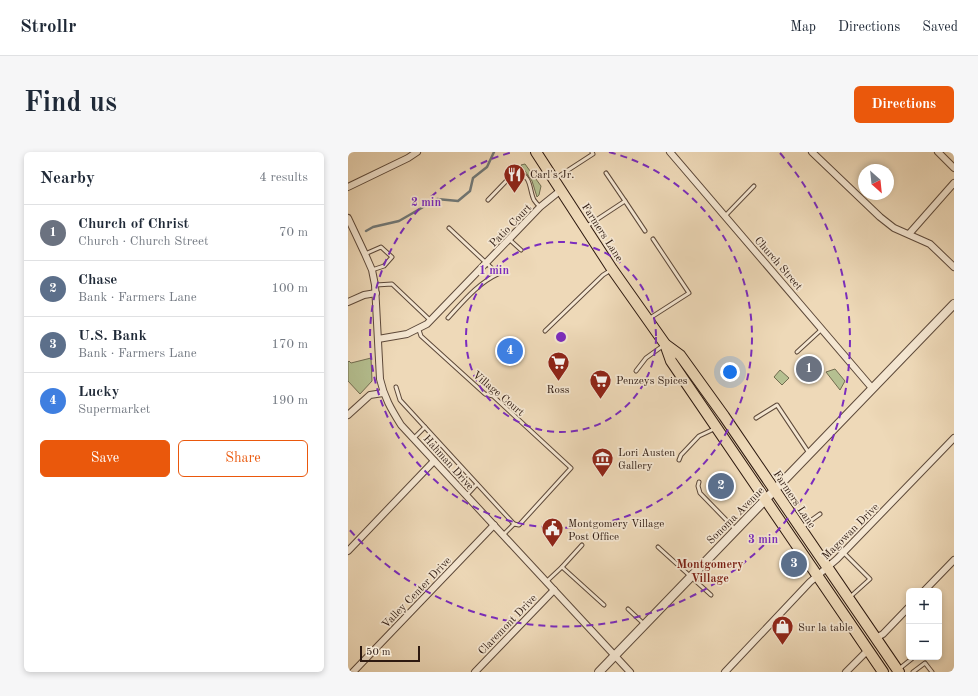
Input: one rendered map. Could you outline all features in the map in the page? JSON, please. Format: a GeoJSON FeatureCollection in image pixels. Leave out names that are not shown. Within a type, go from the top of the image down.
{"type":"FeatureCollection","features":[{"type":"Feature","properties":{"kind":"main road","name":"Farmers Lane"},"geometry":{"type":"LineString","coordinates":[[536,152],[612,268],[666,344],[680,355],[739,438],[899,671]]}},
{"type":"Feature","properties":{"kind":"main road","name":"Farmers Lane"},"geometry":{"type":"LineString","coordinates":[[666,344],[671,361],[883,672]]}},
{"type":"Feature","properties":{"kind":"street"},"geometry":{"type":"LineString","coordinates":[[348,186],[408,158],[417,152]]}},
{"type":"Feature","properties":{"kind":"street","name":"Church Street"},"geometry":{"type":"LineString","coordinates":[[670,152],[872,388]]}},
{"type":"Feature","properties":{"kind":"street"},"geometry":{"type":"LineString","coordinates":[[812,152],[880,217],[894,228],[930,244],[954,267]]}},
{"type":"Feature","properties":{"kind":"street"},"geometry":{"type":"LineString","coordinates":[[938,152],[954,168]]}},
{"type":"Feature","properties":{"kind":"street"},"geometry":{"type":"LineString","coordinates":[[909,234],[954,183]]}},
{"type":"Feature","properties":{"kind":"street","name":"Patio Court"},"geometry":{"type":"LineString","coordinates":[[378,339],[401,336],[419,330],[431,321],[540,207],[561,190]]}},
{"type":"Feature","properties":{"kind":"street","name":"Hahman Drive"},"geometry":{"type":"LineString","coordinates":[[348,218],[372,270],[376,293],[380,378],[383,393],[389,406],[401,425],[630,672]]}},
{"type":"Feature","properties":{"kind":"street"},"geometry":{"type":"LineString","coordinates":[[348,302],[364,295],[376,293]]}},
{"type":"Feature","properties":{"kind":"street","name":"Sonoma Avenue"},"geometry":{"type":"LineString","coordinates":[[599,672],[954,304]]}},
{"type":"Feature","properties":{"kind":"street"},"geometry":{"type":"LineString","coordinates":[[348,415],[370,395],[383,393]]}},
{"type":"Feature","properties":{"kind":"street","name":"Magowan Drive"},"geometry":{"type":"LineString","coordinates":[[725,672],[818,576],[844,553],[954,438]]}},
{"type":"Feature","properties":{"kind":"street"},"geometry":{"type":"LineString","coordinates":[[348,550],[434,461]]}},
{"type":"Feature","properties":{"kind":"street","name":"Valley Center Drive"},"geometry":{"type":"LineString","coordinates":[[353,672],[494,525]]}},
{"type":"Feature","properties":{"kind":"street"},"geometry":{"type":"LineString","coordinates":[[927,588],[954,560]]}},
{"type":"Feature","properties":{"kind":"street","name":"Claremont Drive"},"geometry":{"type":"LineString","coordinates":[[475,672],[554,590]]}},
{"type":"Feature","properties":{"kind":"street"},"geometry":{"type":"LineString","coordinates":[[876,638],[883,634],[906,610]]}},
{"type":"Feature","properties":{"kind":"street"},"geometry":{"type":"LineString","coordinates":[[846,672],[868,650]]}},
{"type":"Feature","properties":{"kind":"lane"},"geometry":{"type":"LineString","coordinates":[[554,179],[593,154],[592,152]]}},
{"type":"Feature","properties":{"kind":"lane"},"geometry":{"type":"LineString","coordinates":[[488,200],[512,175],[519,173],[527,178],[534,199],[540,207]]}},
{"type":"Feature","properties":{"kind":"lane"},"geometry":{"type":"LineString","coordinates":[[606,173],[645,230]]}},
{"type":"Feature","properties":{"kind":"lane"},"geometry":{"type":"LineString","coordinates":[[725,216],[754,186]]}},
{"type":"Feature","properties":{"kind":"lane"},"geometry":{"type":"LineString","coordinates":[[585,227],[625,201]]}},
{"type":"Feature","properties":{"kind":"lane"},"geometry":{"type":"LineString","coordinates":[[448,228],[498,274],[491,277],[476,289],[448,318]]}},
{"type":"Feature","properties":{"kind":"lane"},"geometry":{"type":"LineString","coordinates":[[648,319],[688,293],[653,239]]}},
{"type":"Feature","properties":{"kind":"lane"},"geometry":{"type":"LineString","coordinates":[[510,240],[521,250]]}},
{"type":"Feature","properties":{"kind":"lane"},"geometry":{"type":"LineString","coordinates":[[365,254],[381,247],[392,257],[384,266],[372,270]]}},
{"type":"Feature","properties":{"kind":"lane"},"geometry":{"type":"LineString","coordinates":[[545,331],[612,268]]}},
{"type":"Feature","properties":{"kind":"lane"},"geometry":{"type":"LineString","coordinates":[[375,285],[392,284],[431,321]]}},
{"type":"Feature","properties":{"kind":"lane"},"geometry":{"type":"LineString","coordinates":[[797,352],[822,329]]}},
{"type":"Feature","properties":{"kind":"lane","name":"Village Court"},"geometry":{"type":"LineString","coordinates":[[419,330],[421,336],[470,381],[485,394],[493,396],[571,468],[519,525],[514,524]]}},
{"type":"Feature","properties":{"kind":"lane"},"geometry":{"type":"LineString","coordinates":[[636,371],[646,358],[666,344]]}},
{"type":"Feature","properties":{"kind":"lane"},"geometry":{"type":"LineString","coordinates":[[396,387],[400,400],[514,524],[502,535]]}},
{"type":"Feature","properties":{"kind":"lane"},"geometry":{"type":"LineString","coordinates":[[756,418],[777,405],[810,454]]}},
{"type":"Feature","properties":{"kind":"lane"},"geometry":{"type":"LineString","coordinates":[[414,438],[425,428]]}},
{"type":"Feature","properties":{"kind":"lane"},"geometry":{"type":"LineString","coordinates":[[679,460],[681,455],[699,436],[716,428]]}},
{"type":"Feature","properties":{"kind":"lane"},"geometry":{"type":"LineString","coordinates":[[699,482],[698,486],[700,492],[736,529]]}},
{"type":"Feature","properties":{"kind":"lane"},"geometry":{"type":"LineString","coordinates":[[466,496],[477,484]]}},
{"type":"Feature","properties":{"kind":"lane"},"geometry":{"type":"LineString","coordinates":[[800,528],[820,514]]}},
{"type":"Feature","properties":{"kind":"lane"},"geometry":{"type":"LineString","coordinates":[[546,582],[582,545]]}},
{"type":"Feature","properties":{"kind":"lane"},"geometry":{"type":"LineString","coordinates":[[658,547],[711,595]]}},
{"type":"Feature","properties":{"kind":"lane"},"geometry":{"type":"LineString","coordinates":[[844,553],[870,579],[849,598]]}},
{"type":"Feature","properties":{"kind":"lane"},"geometry":{"type":"LineString","coordinates":[[562,567],[604,605]]}},
{"type":"Feature","properties":{"kind":"lane"},"geometry":{"type":"LineString","coordinates":[[628,609],[644,624]]}},
{"type":"Feature","properties":{"kind":"lane"},"geometry":{"type":"LineString","coordinates":[[899,671],[911,660]]}},
{"type":"Feature","properties":{"kind":"lane"},"geometry":{"type":"LineString","coordinates":[[913,672],[925,663],[932,672]]}},
{"type":"Feature","properties":{"kind":"green space"},"geometry":{"type":"Polygon","coordinates":[[[525,164],[541,186],[537,197],[532,181],[521,165],[525,164]]]}},
{"type":"Feature","properties":{"kind":"green space"},"geometry":{"type":"Polygon","coordinates":[[[371,358],[372,381],[360,394],[348,381],[348,362],[349,361],[351,363],[371,358]]]}},
{"type":"Feature","properties":{"kind":"green space"},"geometry":{"type":"Polygon","coordinates":[[[835,369],[845,381],[840,390],[826,372],[835,369]]]}},
{"type":"Feature","properties":{"kind":"green space"},"geometry":{"type":"Polygon","coordinates":[[[780,370],[789,378],[782,385],[774,377],[780,370]]]}},
{"type":"Feature","properties":{"kind":"waterway"},"geometry":{"type":"LineString","coordinates":[[366,231],[373,227],[399,221],[437,199],[458,201],[470,191],[473,178],[487,167],[494,152]]}},
{"type":"Feature","properties":{"kind":"place","name":"Carl's Jr."},"geometry":{"type":"Point","coordinates":[515,194]}},
{"type":"Feature","properties":{"kind":"place","name":"Lucky"},"geometry":{"type":"Point","coordinates":[510,351]}},
{"type":"Feature","properties":{"kind":"place","name":"Church of Christ"},"geometry":{"type":"Point","coordinates":[809,369]}},
{"type":"Feature","properties":{"kind":"place","name":"Ross"},"geometry":{"type":"Point","coordinates":[558,382]}},
{"type":"Feature","properties":{"kind":"place","name":"Penzeys Spices"},"geometry":{"type":"Point","coordinates":[601,400]}},
{"type":"Feature","properties":{"kind":"place","name":"Lori Austen Gallery"},"geometry":{"type":"Point","coordinates":[603,478]}},
{"type":"Feature","properties":{"kind":"place","name":"Chase"},"geometry":{"type":"Point","coordinates":[721,486]}},
{"type":"Feature","properties":{"kind":"place","name":"Montgomery Village Post Office"},"geometry":{"type":"Point","coordinates":[553,548]}},
{"type":"Feature","properties":{"kind":"place","name":"U.S. Bank"},"geometry":{"type":"Point","coordinates":[794,564]}},
{"type":"Feature","properties":{"kind":"place","name":"Sur la table"},"geometry":{"type":"Point","coordinates":[782,646]}},
{"type":"Feature","properties":{"kind":"district","name":"Montgomery Village"},"geometry":{"type":"Point","coordinates":[710,571]}}]}
